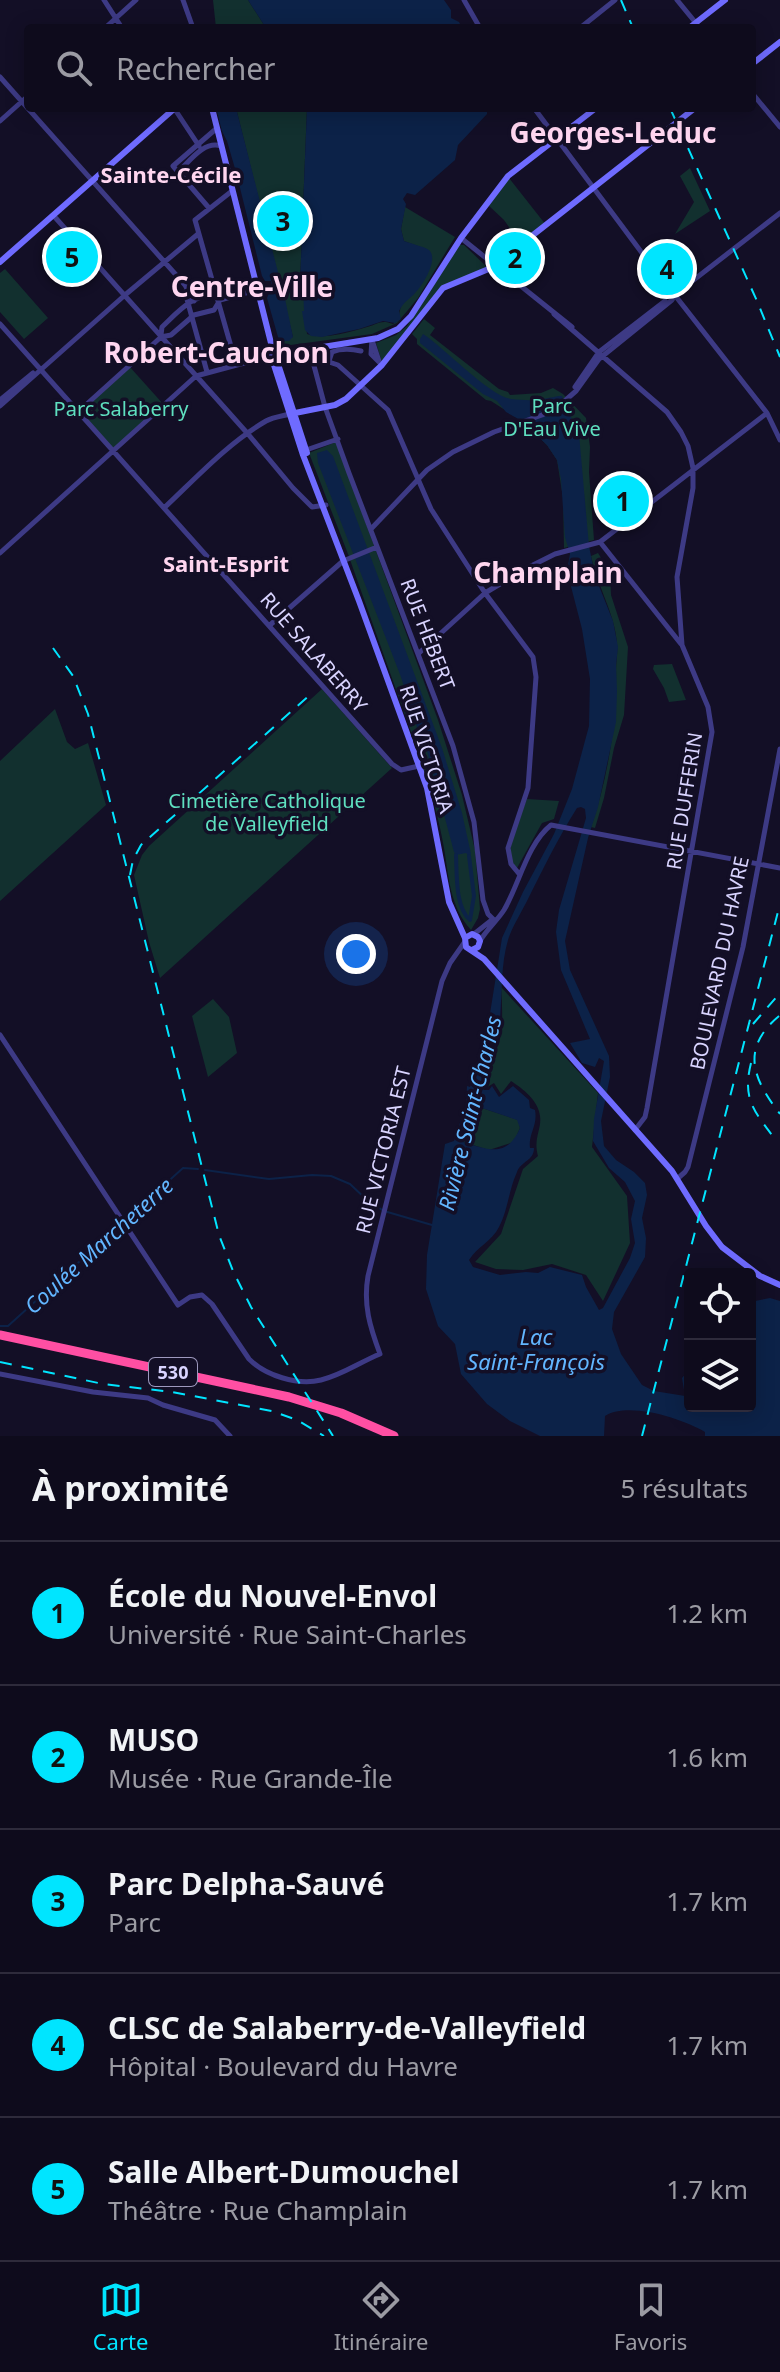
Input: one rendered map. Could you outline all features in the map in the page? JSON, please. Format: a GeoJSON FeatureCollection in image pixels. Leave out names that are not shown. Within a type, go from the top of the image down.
{"type":"FeatureCollection","features":[{"type":"Feature","properties":{"kind":"highway","name":"530"},"geometry":{"type":"LineString","coordinates":[[0,1335],[270,1392],[332,1409],[394,1436]]}},
{"type":"Feature","properties":{"kind":"main road"},"geometry":{"type":"LineString","coordinates":[[699,24],[725,0]]}},
{"type":"Feature","properties":{"kind":"main road"},"geometry":{"type":"LineString","coordinates":[[756,61],[780,42]]}},
{"type":"Feature","properties":{"kind":"main road"},"geometry":{"type":"LineString","coordinates":[[0,262],[170,112]]}},
{"type":"Feature","properties":{"kind":"main road","name":"RUE VICTORIA"},"geometry":{"type":"LineString","coordinates":[[213,112],[274,365],[324,506]]}},
{"type":"Feature","properties":{"kind":"main road"},"geometry":{"type":"LineString","coordinates":[[274,355],[372,339],[387,335],[405,323],[461,238],[508,176],[591,112]]}},
{"type":"Feature","properties":{"kind":"main road"},"geometry":{"type":"LineString","coordinates":[[293,413],[339,403],[362,386],[443,288],[494,266],[690,112]]}},
{"type":"Feature","properties":{"kind":"main road","name":"RUE VICTORIA"},"geometry":{"type":"LineString","coordinates":[[293,413],[419,766],[433,813],[447,894],[453,911],[472,942]]}},
{"type":"Feature","properties":{"kind":"main road"},"geometry":{"type":"LineString","coordinates":[[472,942],[491,968],[677,1179],[722,1247],[760,1276],[780,1285]]}},
{"type":"Feature","properties":{"kind":"street"},"geometry":{"type":"LineString","coordinates":[[104,0],[120,24]]}},
{"type":"Feature","properties":{"kind":"street"},"geometry":{"type":"LineString","coordinates":[[109,24],[136,0]]}},
{"type":"Feature","properties":{"kind":"street"},"geometry":{"type":"LineString","coordinates":[[183,0],[192,24]]}},
{"type":"Feature","properties":{"kind":"street"},"geometry":{"type":"LineString","coordinates":[[464,0],[478,24]]}},
{"type":"Feature","properties":{"kind":"street"},"geometry":{"type":"LineString","coordinates":[[585,24],[615,0]]}},
{"type":"Feature","properties":{"kind":"street"},"geometry":{"type":"LineString","coordinates":[[677,0],[697,24]]}},
{"type":"Feature","properties":{"kind":"street"},"geometry":{"type":"LineString","coordinates":[[0,77],[22,102],[0,121]]}},
{"type":"Feature","properties":{"kind":"street"},"geometry":{"type":"LineString","coordinates":[[756,98],[780,127]]}},
{"type":"Feature","properties":{"kind":"street"},"geometry":{"type":"LineString","coordinates":[[31,112],[182,283],[191,302],[191,318],[207,372]]}},
{"type":"Feature","properties":{"kind":"street"},"geometry":{"type":"LineString","coordinates":[[178,112],[200,147]]}},
{"type":"Feature","properties":{"kind":"street"},"geometry":{"type":"LineString","coordinates":[[537,112],[767,413],[780,440]]}},
{"type":"Feature","properties":{"kind":"street"},"geometry":{"type":"LineString","coordinates":[[178,172],[217,128]]}},
{"type":"Feature","properties":{"kind":"street"},"geometry":{"type":"LineString","coordinates":[[209,208],[173,166],[200,147],[211,144],[221,146]]}},
{"type":"Feature","properties":{"kind":"street"},"geometry":{"type":"LineString","coordinates":[[232,191],[195,220],[236,364]]}},
{"type":"Feature","properties":{"kind":"street"},"geometry":{"type":"LineString","coordinates":[[370,529],[427,470],[463,446],[542,415],[566,400],[602,354],[780,213]]}},
{"type":"Feature","properties":{"kind":"street"},"geometry":{"type":"LineString","coordinates":[[53,215],[308,504],[312,507],[324,506]]}},
{"type":"Feature","properties":{"kind":"street"},"geometry":{"type":"LineString","coordinates":[[0,403],[198,234]]}},
{"type":"Feature","properties":{"kind":"street","name":"RUE DUFFERIN"},"geometry":{"type":"LineString","coordinates":[[461,238],[667,412],[684,439],[693,468],[693,488],[677,577],[682,645],[704,694],[712,726],[646,1113],[635,1130]]}},
{"type":"Feature","properties":{"kind":"street"},"geometry":{"type":"LineString","coordinates":[[161,337],[162,327],[191,302],[209,296],[218,300],[257,290]]}},
{"type":"Feature","properties":{"kind":"street"},"geometry":{"type":"LineString","coordinates":[[78,412],[161,337],[171,335],[191,318],[214,310],[218,300]]}},
{"type":"Feature","properties":{"kind":"street","name":"RUE SALABERRY"},"geometry":{"type":"LineString","coordinates":[[0,324],[392,764],[401,770],[419,766]]}},
{"type":"Feature","properties":{"kind":"street"},"geometry":{"type":"LineString","coordinates":[[372,339],[371,354],[382,365]]}},
{"type":"Feature","properties":{"kind":"street"},"geometry":{"type":"LineString","coordinates":[[334,345],[315,352],[313,362],[329,361],[347,372],[388,410],[431,509],[485,593],[533,657],[528,788],[508,848],[511,864],[520,875]]}},
{"type":"Feature","properties":{"kind":"street"},"geometry":{"type":"LineString","coordinates":[[329,361],[335,350],[361,351]]}},
{"type":"Feature","properties":{"kind":"street"},"geometry":{"type":"LineString","coordinates":[[0,553],[196,376],[274,355]]}},
{"type":"Feature","properties":{"kind":"street","name":"RUE HÉBERT"},"geometry":{"type":"LineString","coordinates":[[313,362],[325,407],[367,519],[374,548],[457,756],[474,822],[484,907],[494,920]]}},
{"type":"Feature","properties":{"kind":"street"},"geometry":{"type":"LineString","coordinates":[[164,508],[214,461],[268,419],[293,413]]}},
{"type":"Feature","properties":{"kind":"street"},"geometry":{"type":"LineString","coordinates":[[418,654],[485,593],[525,569],[565,551],[596,543],[767,413]]}},
{"type":"Feature","properties":{"kind":"street"},"geometry":{"type":"LineString","coordinates":[[306,450],[338,439]]}},
{"type":"Feature","properties":{"kind":"street"},"geometry":{"type":"LineString","coordinates":[[412,465],[427,470]]}},
{"type":"Feature","properties":{"kind":"street"},"geometry":{"type":"LineString","coordinates":[[677,481],[693,488]]}},
{"type":"Feature","properties":{"kind":"street"},"geometry":{"type":"LineString","coordinates":[[408,492],[413,489],[423,493]]}},
{"type":"Feature","properties":{"kind":"street"},"geometry":{"type":"LineString","coordinates":[[367,519],[379,522]]}},
{"type":"Feature","properties":{"kind":"street"},"geometry":{"type":"LineString","coordinates":[[596,543],[682,645]]}},
{"type":"Feature","properties":{"kind":"street"},"geometry":{"type":"LineString","coordinates":[[270,625],[347,559],[374,548]]}},
{"type":"Feature","properties":{"kind":"street","name":"BOULEVARD DU HAVRE"},"geometry":{"type":"LineString","coordinates":[[677,1179],[685,1172],[692,1152],[743,947],[780,749]]}},
{"type":"Feature","properties":{"kind":"street","name":"RUE VICTORIA EST"},"geometry":{"type":"LineString","coordinates":[[0,1035],[178,1305],[196,1295],[207,1298],[249,1359],[264,1371],[283,1378],[317,1381],[380,1354],[367,1318],[365,1291],[442,981],[454,956],[494,920],[549,826],[693,851]]}},
{"type":"Feature","properties":{"kind":"street"},"geometry":{"type":"LineString","coordinates":[[693,851],[780,868]]}},
{"type":"Feature","properties":{"kind":"street"},"geometry":{"type":"LineString","coordinates":[[0,1374],[93,1392],[148,1398],[215,1420],[230,1436]]}},
{"type":"Feature","properties":{"kind":"green space"},"geometry":{"type":"Polygon","coordinates":[[[213,0],[248,0],[263,24],[216,24],[213,0]]]}},
{"type":"Feature","properties":{"kind":"green space"},"geometry":{"type":"Polygon","coordinates":[[[237,112],[307,112],[300,284],[303,284],[307,334],[337,335],[382,322],[393,324],[399,320],[401,308],[409,298],[428,250],[404,241],[401,229],[405,207],[455,237],[418,298],[397,323],[372,334],[276,347],[275,343],[293,337],[237,112]]]}},
{"type":"Feature","properties":{"kind":"green space"},"geometry":{"type":"Polygon","coordinates":[[[690,168],[710,211],[675,234],[694,202],[680,176],[690,168]]]}},
{"type":"Feature","properties":{"kind":"green space"},"geometry":{"type":"Polygon","coordinates":[[[509,178],[546,225],[521,244],[504,220],[487,204],[509,178]]]}},
{"type":"Feature","properties":{"kind":"green space"},"geometry":{"type":"Polygon","coordinates":[[[459,245],[464,245],[488,268],[451,282],[382,362],[376,343],[396,335],[407,326],[459,245]]]}},
{"type":"Feature","properties":{"kind":"green space"},"geometry":{"type":"Polygon","coordinates":[[[5,269],[48,318],[24,339],[0,312],[0,273],[5,269]]]}},
{"type":"Feature","properties":{"kind":"green space","name":"Parc D'Eau Vive"},"geometry":{"type":"Polygon","coordinates":[[[424,319],[435,328],[430,335],[499,389],[510,395],[541,393],[553,388],[586,418],[594,540],[564,548],[563,498],[557,460],[547,445],[522,421],[486,400],[417,344],[412,334],[424,319]]]}},
{"type":"Feature","properties":{"kind":"green space","name":"Parc Salaberry"},"geometry":{"type":"Polygon","coordinates":[[[129,366],[164,405],[113,451],[78,412],[129,366]]]}},
{"type":"Feature","properties":{"kind":"green space"},"geometry":{"type":"Polygon","coordinates":[[[336,442],[438,720],[462,795],[475,850],[480,909],[471,930],[459,912],[452,892],[440,826],[422,763],[309,453],[336,442]]]}},
{"type":"Feature","properties":{"kind":"green space"},"geometry":{"type":"Polygon","coordinates":[[[598,553],[610,572],[611,595],[628,647],[624,715],[595,828],[591,827],[607,769],[613,729],[617,650],[613,621],[591,556],[598,553]]]}},
{"type":"Feature","properties":{"kind":"green space"},"geometry":{"type":"Polygon","coordinates":[[[672,664],[686,700],[669,702],[653,669],[654,665],[672,664]]]}},
{"type":"Feature","properties":{"kind":"green space","name":"Cimetière Catholique de Valleyfield"},"geometry":{"type":"Polygon","coordinates":[[[322,689],[392,768],[160,978],[134,875],[142,855],[322,689]]]}},
{"type":"Feature","properties":{"kind":"green space"},"geometry":{"type":"Polygon","coordinates":[[[55,709],[67,742],[75,749],[88,743],[106,805],[0,901],[0,761],[55,709]]]}},
{"type":"Feature","properties":{"kind":"green space"},"geometry":{"type":"Polygon","coordinates":[[[527,799],[559,801],[554,819],[542,823],[517,868],[509,854],[514,831],[527,799]]]}},
{"type":"Feature","properties":{"kind":"green space"},"geometry":{"type":"Polygon","coordinates":[[[501,987],[598,1093],[592,1147],[627,1196],[630,1243],[603,1301],[586,1275],[552,1264],[523,1270],[496,1269],[475,1262],[501,1234],[523,1169],[538,1156],[536,1144],[540,1116],[533,1100],[511,1081],[501,1094],[494,1083],[486,1088],[487,1075],[501,1033],[501,987]]]}},
{"type":"Feature","properties":{"kind":"green space"},"geometry":{"type":"Polygon","coordinates":[[[213,999],[229,1017],[237,1053],[208,1077],[192,1016],[213,999]]]}},
{"type":"Feature","properties":{"kind":"green space"},"geometry":{"type":"Polygon","coordinates":[[[472,1107],[518,1120],[520,1128],[514,1142],[489,1150],[463,1142],[472,1107]]]}},
{"type":"Feature","properties":{"kind":"water"},"geometry":{"type":"Polygon","coordinates":[[[248,0],[444,0],[451,10],[451,18],[460,24],[263,24],[248,0]]]}},
{"type":"Feature","properties":{"kind":"water"},"geometry":{"type":"Polygon","coordinates":[[[217,112],[237,112],[279,276],[273,281],[265,281],[262,276],[236,172],[217,112]]]}},
{"type":"Feature","properties":{"kind":"water"},"geometry":{"type":"Polygon","coordinates":[[[307,112],[487,112],[458,145],[455,160],[415,195],[407,193],[403,199],[406,204],[401,229],[404,241],[429,250],[432,259],[419,289],[401,307],[401,319],[395,323],[383,321],[322,337],[311,336],[305,330],[303,285],[300,284],[307,112]]]}},
{"type":"Feature","properties":{"kind":"water"},"geometry":{"type":"Polygon","coordinates":[[[277,290],[284,294],[293,337],[289,341],[280,341],[267,298],[269,293],[277,290]]]}},
{"type":"Feature","properties":{"kind":"water","name":"Lac Saint-François"},"geometry":{"type":"Polygon","coordinates":[[[423,334],[502,396],[539,400],[562,396],[574,424],[574,433],[579,434],[589,546],[595,576],[613,621],[618,647],[617,691],[616,722],[565,941],[570,970],[609,1056],[610,1077],[601,1121],[604,1146],[645,1183],[647,1195],[642,1218],[646,1238],[645,1257],[614,1312],[612,1329],[621,1354],[642,1385],[654,1391],[684,1396],[684,1412],[756,1412],[756,1301],[770,1298],[780,1301],[780,1436],[705,1436],[705,1432],[670,1417],[628,1410],[605,1416],[604,1436],[540,1436],[510,1421],[487,1404],[461,1374],[455,1344],[438,1326],[426,1289],[427,1255],[445,1144],[454,1141],[466,1104],[467,1086],[470,1087],[488,1046],[502,938],[554,834],[572,789],[589,726],[590,679],[582,629],[567,571],[570,554],[565,537],[557,460],[547,445],[522,421],[506,412],[497,401],[483,394],[420,343],[423,334]],[[577,808],[557,842],[508,940],[496,1046],[482,1078],[484,1090],[492,1086],[499,1097],[513,1086],[529,1100],[530,1108],[535,1110],[530,1143],[530,1148],[534,1148],[532,1156],[517,1172],[499,1227],[469,1260],[473,1267],[500,1275],[538,1273],[550,1267],[582,1275],[599,1310],[603,1308],[630,1258],[635,1243],[631,1219],[635,1201],[625,1182],[609,1168],[593,1141],[604,1061],[599,1058],[595,1067],[582,1063],[570,1043],[590,1039],[561,970],[556,932],[559,910],[586,818],[585,809],[577,808]],[[472,1107],[463,1142],[489,1149],[503,1148],[515,1138],[520,1128],[517,1120],[472,1107]]]}},
{"type":"Feature","properties":{"kind":"water"},"geometry":{"type":"Polygon","coordinates":[[[327,450],[333,456],[442,748],[462,813],[469,856],[454,852],[426,747],[318,463],[317,453],[327,450]]]}},
{"type":"Feature","properties":{"kind":"waterway"},"geometry":{"type":"LineString","coordinates":[[273,281],[275,291]]}},
{"type":"Feature","properties":{"kind":"waterway"},"geometry":{"type":"LineString","coordinates":[[456,855],[459,899],[470,920]]}},
{"type":"Feature","properties":{"kind":"waterway"},"geometry":{"type":"LineString","coordinates":[[469,856],[474,896],[470,920]]}},
{"type":"Feature","properties":{"kind":"waterway","name":"Coulée Marcheterre"},"geometry":{"type":"LineString","coordinates":[[0,1326],[8,1326],[183,1168],[198,1169]]}},
{"type":"Feature","properties":{"kind":"waterway","name":"Coulée Marcheterre"},"geometry":{"type":"LineString","coordinates":[[205,1170],[269,1179],[331,1176],[350,1184],[384,1211],[432,1225]]}},
{"type":"Feature","properties":{"kind":"railway"},"geometry":{"type":"LineString","coordinates":[[621,0],[631,24]]}},
{"type":"Feature","properties":{"kind":"railway"},"geometry":{"type":"LineString","coordinates":[[672,112],[780,357]]}},
{"type":"Feature","properties":{"kind":"railway"},"geometry":{"type":"LineString","coordinates":[[53,648],[73,676],[88,714],[219,1235],[251,1307],[333,1436]]}},
{"type":"Feature","properties":{"kind":"railway"},"geometry":{"type":"LineString","coordinates":[[130,875],[141,845],[312,693]]}},
{"type":"Feature","properties":{"kind":"railway"},"geometry":{"type":"LineString","coordinates":[[642,1436],[780,904]]}},
{"type":"Feature","properties":{"kind":"railway"},"geometry":{"type":"LineString","coordinates":[[753,1024],[780,993]]}},
{"type":"Feature","properties":{"kind":"railway"},"geometry":{"type":"LineString","coordinates":[[779,1016],[759,1040],[755,1064],[763,1089],[780,1114]]}},
{"type":"Feature","properties":{"kind":"railway"},"geometry":{"type":"LineString","coordinates":[[751,1063],[749,1095],[775,1139]]}},
{"type":"Feature","properties":{"kind":"railway"},"geometry":{"type":"LineString","coordinates":[[0,1362],[103,1384],[172,1392],[272,1411],[297,1420],[324,1436]]}},
{"type":"Feature","properties":{"kind":"place","name":"Parc Delpha-Sauvé"},"geometry":{"type":"Point","coordinates":[283,221]}},
{"type":"Feature","properties":{"kind":"place","name":"Salle Albert-Dumouchel"},"geometry":{"type":"Point","coordinates":[72,257]}},
{"type":"Feature","properties":{"kind":"place","name":"MUSO"},"geometry":{"type":"Point","coordinates":[515,258]}},
{"type":"Feature","properties":{"kind":"place","name":"CLSC de Salaberry-de-Valleyfield"},"geometry":{"type":"Point","coordinates":[667,269]}},
{"type":"Feature","properties":{"kind":"place","name":"École du Nouvel-Envol"},"geometry":{"type":"Point","coordinates":[623,501]}},
{"type":"Feature","properties":{"kind":"district","name":"Georges-Leduc"},"geometry":{"type":"Point","coordinates":[613,132]}},
{"type":"Feature","properties":{"kind":"district","name":"Sainte-Cécile"},"geometry":{"type":"Point","coordinates":[171,174]}},
{"type":"Feature","properties":{"kind":"district","name":"Centre-Ville"},"geometry":{"type":"Point","coordinates":[252,286]}},
{"type":"Feature","properties":{"kind":"district","name":"Robert-Cauchon"},"geometry":{"type":"Point","coordinates":[216,352]}},
{"type":"Feature","properties":{"kind":"district","name":"Saint-Esprit"},"geometry":{"type":"Point","coordinates":[226,563]}},
{"type":"Feature","properties":{"kind":"district","name":"Champlain"},"geometry":{"type":"Point","coordinates":[548,572]}},
{"type":"Feature","properties":{"kind":"water label","name":"Rivière Saint-Charles"},"geometry":{"type":"Point","coordinates":[469,1113]}}]}
